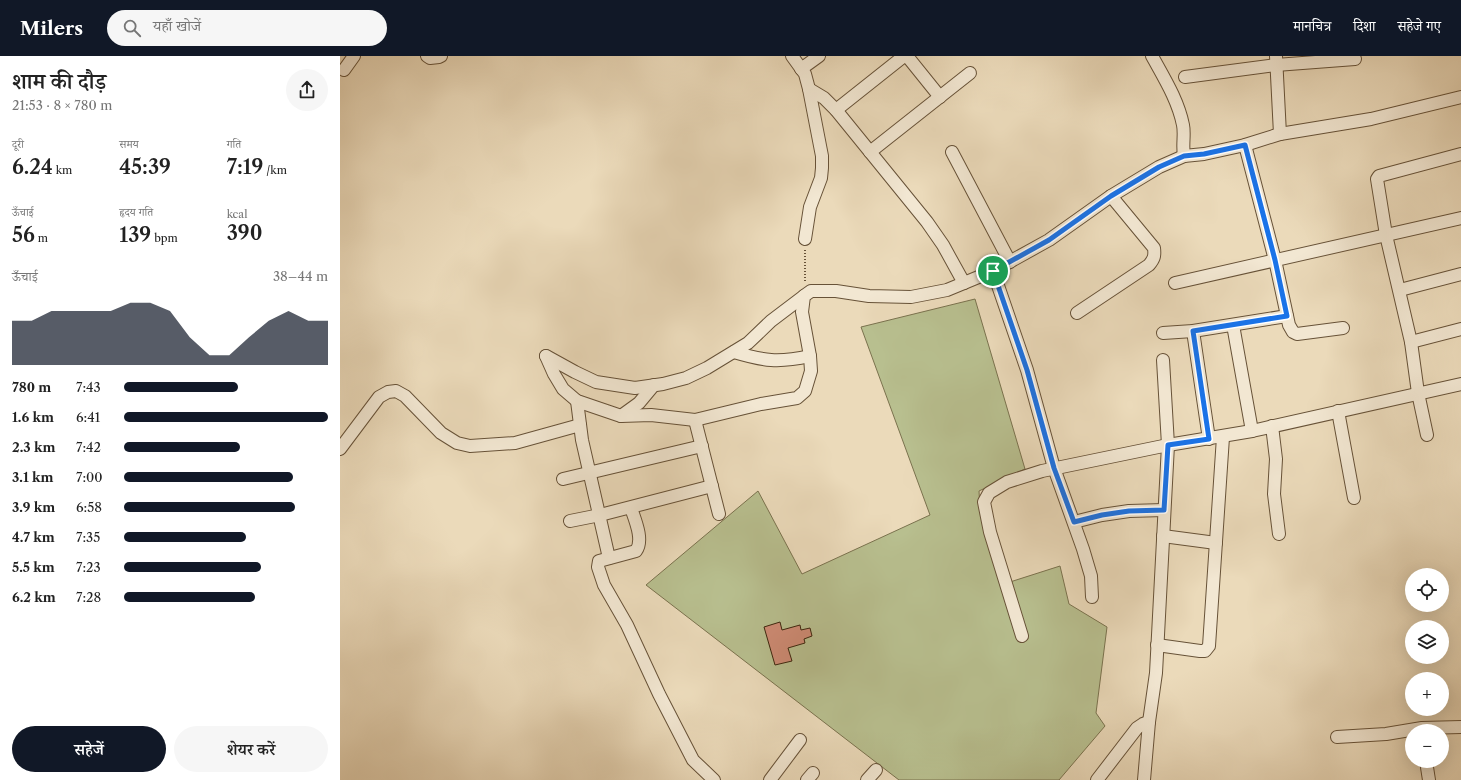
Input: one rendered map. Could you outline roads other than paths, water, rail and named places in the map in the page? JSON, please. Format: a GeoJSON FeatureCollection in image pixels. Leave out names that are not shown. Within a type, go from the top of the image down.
{"type":"FeatureCollection","features":[{"type":"Feature","properties":{"kind":"street"},"geometry":{"type":"LineString","coordinates":[[344,70],[354,56]]}},
{"type":"Feature","properties":{"kind":"street"},"geometry":{"type":"LineString","coordinates":[[427,56],[430,58],[439,58],[441,56]]}},
{"type":"Feature","properties":{"kind":"street"},"geometry":{"type":"LineString","coordinates":[[792,56],[805,74],[822,156],[821,178],[810,208],[805,239]]}},
{"type":"Feature","properties":{"kind":"street"},"geometry":{"type":"LineString","coordinates":[[801,69],[819,56]]}},
{"type":"Feature","properties":{"kind":"street"},"geometry":{"type":"LineString","coordinates":[[836,110],[905,56],[940,97]]}},
{"type":"Feature","properties":{"kind":"street"},"geometry":{"type":"LineString","coordinates":[[1152,56],[1176,102],[1184,126],[1182,146],[1184,156]]}},
{"type":"Feature","properties":{"kind":"street"},"geometry":{"type":"LineString","coordinates":[[1185,77],[1276,61],[1355,59]]}},
{"type":"Feature","properties":{"kind":"street"},"geometry":{"type":"LineString","coordinates":[[1276,61],[1280,134]]}},
{"type":"Feature","properties":{"kind":"street"},"geometry":{"type":"LineString","coordinates":[[870,152],[970,73]]}},
{"type":"Feature","properties":{"kind":"street"},"geometry":{"type":"LineString","coordinates":[[809,88],[824,98],[836,110],[927,222],[964,283]]}},
{"type":"Feature","properties":{"kind":"street"},"geometry":{"type":"LineString","coordinates":[[804,296],[802,312],[810,356],[811,371],[805,390],[797,398],[761,404],[695,420],[651,415],[621,416],[577,401],[563,389],[546,356],[596,382],[635,388],[686,378],[707,368],[748,343],[771,321],[804,296],[811,291],[836,291],[869,296],[911,297],[948,290],[993,271],[1049,240],[1111,196],[1159,167],[1184,156],[1204,154],[1245,145],[1280,134],[1371,119],[1461,97]]}},
{"type":"Feature","properties":{"kind":"street"},"geometry":{"type":"LineString","coordinates":[[1245,145],[1275,260],[1289,325],[1293,332],[1297,334],[1343,328]]}},
{"type":"Feature","properties":{"kind":"street"},"geometry":{"type":"LineString","coordinates":[[952,152],[1010,262]]}},
{"type":"Feature","properties":{"kind":"street"},"geometry":{"type":"LineString","coordinates":[[1427,435],[1418,393],[1411,342],[1386,235],[1377,179],[1379,176],[1461,154]]}},
{"type":"Feature","properties":{"kind":"street"},"geometry":{"type":"LineString","coordinates":[[1077,313],[1149,265],[1155,255],[1154,248],[1111,196]]}},
{"type":"Feature","properties":{"kind":"street"},"geometry":{"type":"LineString","coordinates":[[1175,284],[1461,218]]}},
{"type":"Feature","properties":{"kind":"street"},"geometry":{"type":"LineString","coordinates":[[993,271],[1027,370],[1054,468],[1074,522],[1091,576],[1092,597]]}},
{"type":"Feature","properties":{"kind":"street"},"geometry":{"type":"LineString","coordinates":[[1400,290],[1461,274]]}},
{"type":"Feature","properties":{"kind":"street"},"geometry":{"type":"LineString","coordinates":[[1164,333],[1193,331],[1287,316]]}},
{"type":"Feature","properties":{"kind":"street"},"geometry":{"type":"LineString","coordinates":[[1233,325],[1252,431]]}},
{"type":"Feature","properties":{"kind":"street"},"geometry":{"type":"LineString","coordinates":[[1411,342],[1461,329]]}},
{"type":"Feature","properties":{"kind":"street"},"geometry":{"type":"LineString","coordinates":[[1193,331],[1209,439]]}},
{"type":"Feature","properties":{"kind":"street"},"geometry":{"type":"LineString","coordinates":[[734,352],[759,359],[781,361],[810,356]]}},
{"type":"Feature","properties":{"kind":"street"},"geometry":{"type":"LineString","coordinates":[[1144,780],[1149,722],[1156,673],[1168,445],[1163,360]]}},
{"type":"Feature","properties":{"kind":"street"},"geometry":{"type":"LineString","coordinates":[[1022,636],[990,532],[984,502],[989,493],[1007,482],[1054,468],[1168,445],[1252,431],[1461,384]]}},
{"type":"Feature","properties":{"kind":"street"},"geometry":{"type":"LineString","coordinates":[[621,416],[639,403],[654,385]]}},
{"type":"Feature","properties":{"kind":"street"},"geometry":{"type":"LineString","coordinates":[[340,449],[379,397],[388,392],[396,391],[405,396],[441,433],[457,443],[470,446],[515,443],[580,425]]}},
{"type":"Feature","properties":{"kind":"street"},"geometry":{"type":"LineString","coordinates":[[577,401],[589,472],[609,558]]}},
{"type":"Feature","properties":{"kind":"street"},"geometry":{"type":"LineString","coordinates":[[1338,411],[1354,498]]}},
{"type":"Feature","properties":{"kind":"street"},"geometry":{"type":"LineString","coordinates":[[695,420],[719,514]]}},
{"type":"Feature","properties":{"kind":"street"},"geometry":{"type":"LineString","coordinates":[[1272,426],[1276,458],[1274,494],[1279,534]]}},
{"type":"Feature","properties":{"kind":"street"},"geometry":{"type":"LineString","coordinates":[[1157,645],[1200,651],[1205,651],[1209,646],[1224,436]]}},
{"type":"Feature","properties":{"kind":"street"},"geometry":{"type":"LineString","coordinates":[[563,479],[702,446]]}},
{"type":"Feature","properties":{"kind":"street"},"geometry":{"type":"LineString","coordinates":[[570,521],[632,508],[712,486]]}},
{"type":"Feature","properties":{"kind":"street"},"geometry":{"type":"LineString","coordinates":[[632,508],[640,540],[638,548],[636,551],[599,561],[598,567],[604,585],[627,625],[659,694],[694,760],[714,780]]}},
{"type":"Feature","properties":{"kind":"street"},"geometry":{"type":"LineString","coordinates":[[1074,522],[1102,515],[1129,511],[1164,510]]}},
{"type":"Feature","properties":{"kind":"street"},"geometry":{"type":"LineString","coordinates":[[1163,536],[1216,543]]}},
{"type":"Feature","properties":{"kind":"street"},"geometry":{"type":"LineString","coordinates":[[1097,780],[1137,728],[1142,724],[1149,722]]}},
{"type":"Feature","properties":{"kind":"street"},"geometry":{"type":"LineString","coordinates":[[1449,728],[1461,727]]}},
{"type":"Feature","properties":{"kind":"street"},"geometry":{"type":"LineString","coordinates":[[1337,737],[1405,731]]}},
{"type":"Feature","properties":{"kind":"street"},"geometry":{"type":"LineString","coordinates":[[770,780],[800,740]]}},
{"type":"Feature","properties":{"kind":"street"},"geometry":{"type":"LineString","coordinates":[[1427,768],[1430,780]]}},
{"type":"Feature","properties":{"kind":"street"},"geometry":{"type":"LineString","coordinates":[[867,780],[876,770]]}}]}
